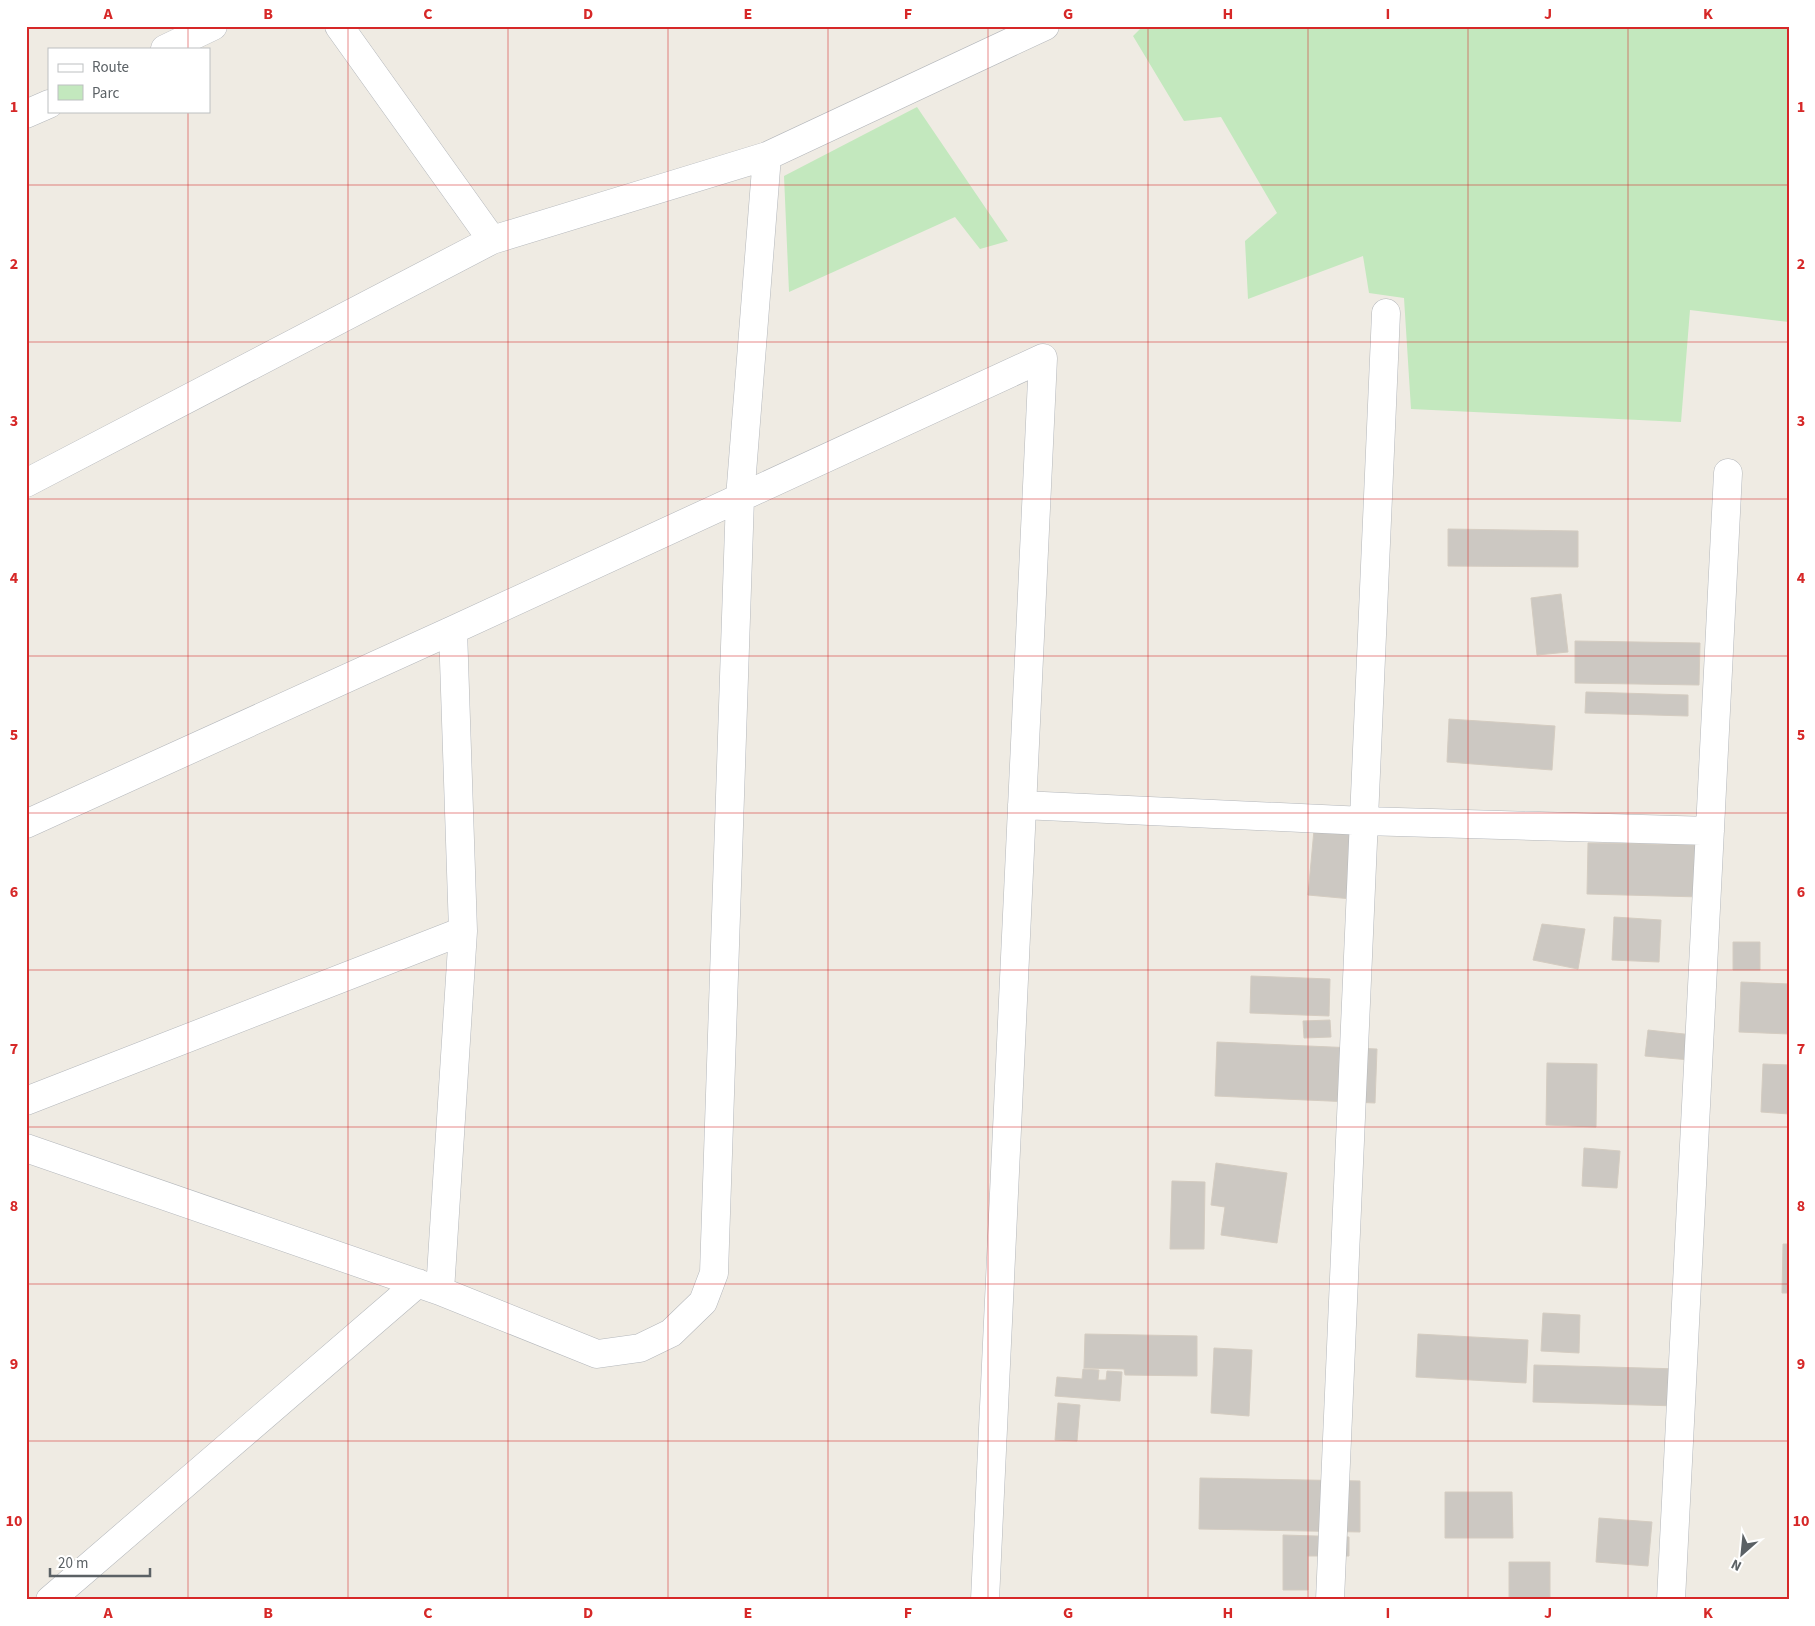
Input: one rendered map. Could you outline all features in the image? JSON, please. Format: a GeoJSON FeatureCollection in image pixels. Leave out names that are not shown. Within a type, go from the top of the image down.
{"type":"FeatureCollection","features":[{"type":"Feature","properties":{"kind":"street"},"geometry":{"type":"LineString","coordinates":[[168,48],[213,26]]}},
{"type":"Feature","properties":{"kind":"street"},"geometry":{"type":"LineString","coordinates":[[339,26],[492,240]]}},
{"type":"Feature","properties":{"kind":"street"},"geometry":{"type":"LineString","coordinates":[[26,483],[492,240],[767,156],[1045,26]]}},
{"type":"Feature","properties":{"kind":"street"},"geometry":{"type":"LineString","coordinates":[[26,1148],[429,1287],[598,1354],[640,1348],[671,1333],[703,1302],[714,1273],[740,498],[767,156]]}},
{"type":"Feature","properties":{"kind":"street"},"geometry":{"type":"LineString","coordinates":[[1330,1600],[1386,313]]}},
{"type":"Feature","properties":{"kind":"street"},"geometry":{"type":"LineString","coordinates":[[26,824],[453,630],[1043,358],[985,1600]]}},
{"type":"Feature","properties":{"kind":"street"},"geometry":{"type":"LineString","coordinates":[[1671,1600],[1728,473]]}},
{"type":"Feature","properties":{"kind":"street"},"geometry":{"type":"LineString","coordinates":[[50,1600],[429,1287],[463,931],[453,630]]}},
{"type":"Feature","properties":{"kind":"street"},"geometry":{"type":"LineString","coordinates":[[1022,805],[1364,821],[1710,831]]}},
{"type":"Feature","properties":{"kind":"street"},"geometry":{"type":"LineString","coordinates":[[26,1101],[463,931]]}},
{"type":"Feature","properties":{"kind":"green space"},"geometry":{"type":"Polygon","coordinates":[[[1143,26],[1789,26],[1789,322],[1690,310],[1681,422],[1411,409],[1404,298],[1369,293],[1363,256],[1248,299],[1245,241],[1277,213],[1221,117],[1184,121],[1133,36],[1143,26]]]}},
{"type":"Feature","properties":{"kind":"green space"},"geometry":{"type":"Polygon","coordinates":[[[917,107],[1008,241],[980,249],[955,217],[789,292],[784,176],[917,107]]]}},
{"type":"Feature","properties":{"kind":"building"},"geometry":{"type":"Polygon","coordinates":[[[1448,529],[1578,531],[1578,567],[1448,566],[1448,529]]]}},
{"type":"Feature","properties":{"kind":"building"},"geometry":{"type":"Polygon","coordinates":[[[1561,594],[1568,652],[1537,655],[1531,598],[1561,594]]]}},
{"type":"Feature","properties":{"kind":"building"},"geometry":{"type":"Polygon","coordinates":[[[1575,641],[1700,643],[1699,685],[1575,683],[1575,641]]]}},
{"type":"Feature","properties":{"kind":"building"},"geometry":{"type":"Polygon","coordinates":[[[1586,692],[1688,695],[1688,716],[1585,713],[1586,692]]]}},
{"type":"Feature","properties":{"kind":"building"},"geometry":{"type":"Polygon","coordinates":[[[1449,719],[1555,726],[1552,770],[1447,762],[1449,719]]]}},
{"type":"Feature","properties":{"kind":"building"},"geometry":{"type":"Polygon","coordinates":[[[1314,830],[1357,834],[1352,899],[1308,895],[1314,830]]]}},
{"type":"Feature","properties":{"kind":"building"},"geometry":{"type":"Polygon","coordinates":[[[1588,843],[1702,845],[1701,897],[1587,894],[1588,843]]]}},
{"type":"Feature","properties":{"kind":"building"},"geometry":{"type":"Polygon","coordinates":[[[1614,917],[1661,920],[1659,962],[1612,960],[1614,917]]]}},
{"type":"Feature","properties":{"kind":"building"},"geometry":{"type":"Polygon","coordinates":[[[1542,924],[1585,929],[1578,969],[1533,960],[1542,924]]]}},
{"type":"Feature","properties":{"kind":"building"},"geometry":{"type":"Polygon","coordinates":[[[1733,942],[1760,942],[1760,970],[1733,970],[1733,942]]]}},
{"type":"Feature","properties":{"kind":"building"},"geometry":{"type":"Polygon","coordinates":[[[1251,976],[1330,979],[1329,1016],[1250,1013],[1251,976]]]}},
{"type":"Feature","properties":{"kind":"building"},"geometry":{"type":"Polygon","coordinates":[[[1741,982],[1789,984],[1789,1034],[1739,1032],[1741,982]]]}},
{"type":"Feature","properties":{"kind":"building"},"geometry":{"type":"Polygon","coordinates":[[[1330,1020],[1331,1037],[1304,1038],[1303,1021],[1330,1020]]]}},
{"type":"Feature","properties":{"kind":"building"},"geometry":{"type":"Polygon","coordinates":[[[1648,1030],[1693,1035],[1690,1060],[1645,1056],[1648,1030]]]}},
{"type":"Feature","properties":{"kind":"building"},"geometry":{"type":"Polygon","coordinates":[[[1217,1042],[1377,1049],[1375,1103],[1215,1096],[1217,1042]]]}},
{"type":"Feature","properties":{"kind":"building"},"geometry":{"type":"Polygon","coordinates":[[[1547,1063],[1597,1064],[1596,1127],[1546,1125],[1547,1063]]]}},
{"type":"Feature","properties":{"kind":"building"},"geometry":{"type":"Polygon","coordinates":[[[1763,1064],[1789,1065],[1789,1114],[1761,1112],[1763,1064]]]}},
{"type":"Feature","properties":{"kind":"building"},"geometry":{"type":"Polygon","coordinates":[[[1584,1148],[1620,1151],[1617,1188],[1582,1186],[1584,1148]]]}},
{"type":"Feature","properties":{"kind":"building"},"geometry":{"type":"Polygon","coordinates":[[[1216,1163],[1287,1173],[1277,1243],[1221,1235],[1225,1207],[1211,1205],[1216,1163]]]}},
{"type":"Feature","properties":{"kind":"building"},"geometry":{"type":"Polygon","coordinates":[[[1172,1181],[1205,1182],[1204,1249],[1170,1249],[1172,1181]]]}},
{"type":"Feature","properties":{"kind":"building"},"geometry":{"type":"Polygon","coordinates":[[[1783,1244],[1789,1244],[1789,1293],[1782,1293],[1783,1244]]]}},
{"type":"Feature","properties":{"kind":"building"},"geometry":{"type":"Polygon","coordinates":[[[1543,1313],[1580,1315],[1579,1353],[1541,1351],[1543,1313]]]}},
{"type":"Feature","properties":{"kind":"building"},"geometry":{"type":"Polygon","coordinates":[[[1085,1334],[1197,1336],[1197,1376],[1125,1375],[1124,1369],[1084,1368],[1085,1334]]]}},
{"type":"Feature","properties":{"kind":"building"},"geometry":{"type":"Polygon","coordinates":[[[1418,1334],[1528,1340],[1526,1383],[1416,1377],[1418,1334]]]}},
{"type":"Feature","properties":{"kind":"building"},"geometry":{"type":"Polygon","coordinates":[[[1214,1348],[1252,1350],[1249,1416],[1211,1413],[1214,1348]]]}},
{"type":"Feature","properties":{"kind":"building"},"geometry":{"type":"Polygon","coordinates":[[[1534,1365],[1680,1369],[1679,1406],[1533,1402],[1534,1365]]]}},
{"type":"Feature","properties":{"kind":"building"},"geometry":{"type":"Polygon","coordinates":[[[1083,1369],[1099,1370],[1098,1380],[1106,1380],[1107,1371],[1122,1372],[1120,1401],[1055,1396],[1057,1377],[1082,1379],[1083,1369]]]}},
{"type":"Feature","properties":{"kind":"building"},"geometry":{"type":"Polygon","coordinates":[[[1058,1403],[1080,1405],[1077,1441],[1055,1440],[1058,1403]]]}},
{"type":"Feature","properties":{"kind":"building"},"geometry":{"type":"Polygon","coordinates":[[[1200,1478],[1360,1481],[1360,1532],[1199,1529],[1200,1478]]]}},
{"type":"Feature","properties":{"kind":"building"},"geometry":{"type":"Polygon","coordinates":[[[1445,1492],[1512,1492],[1513,1538],[1445,1538],[1445,1492]]]}},
{"type":"Feature","properties":{"kind":"building"},"geometry":{"type":"Polygon","coordinates":[[[1599,1518],[1652,1522],[1648,1566],[1596,1562],[1599,1518]]]}},
{"type":"Feature","properties":{"kind":"building"},"geometry":{"type":"Polygon","coordinates":[[[1283,1535],[1349,1537],[1349,1556],[1308,1556],[1308,1590],[1283,1590],[1283,1535]]]}},
{"type":"Feature","properties":{"kind":"building"},"geometry":{"type":"Polygon","coordinates":[[[1509,1562],[1550,1562],[1550,1600],[1509,1600],[1509,1562]]]}}]}
